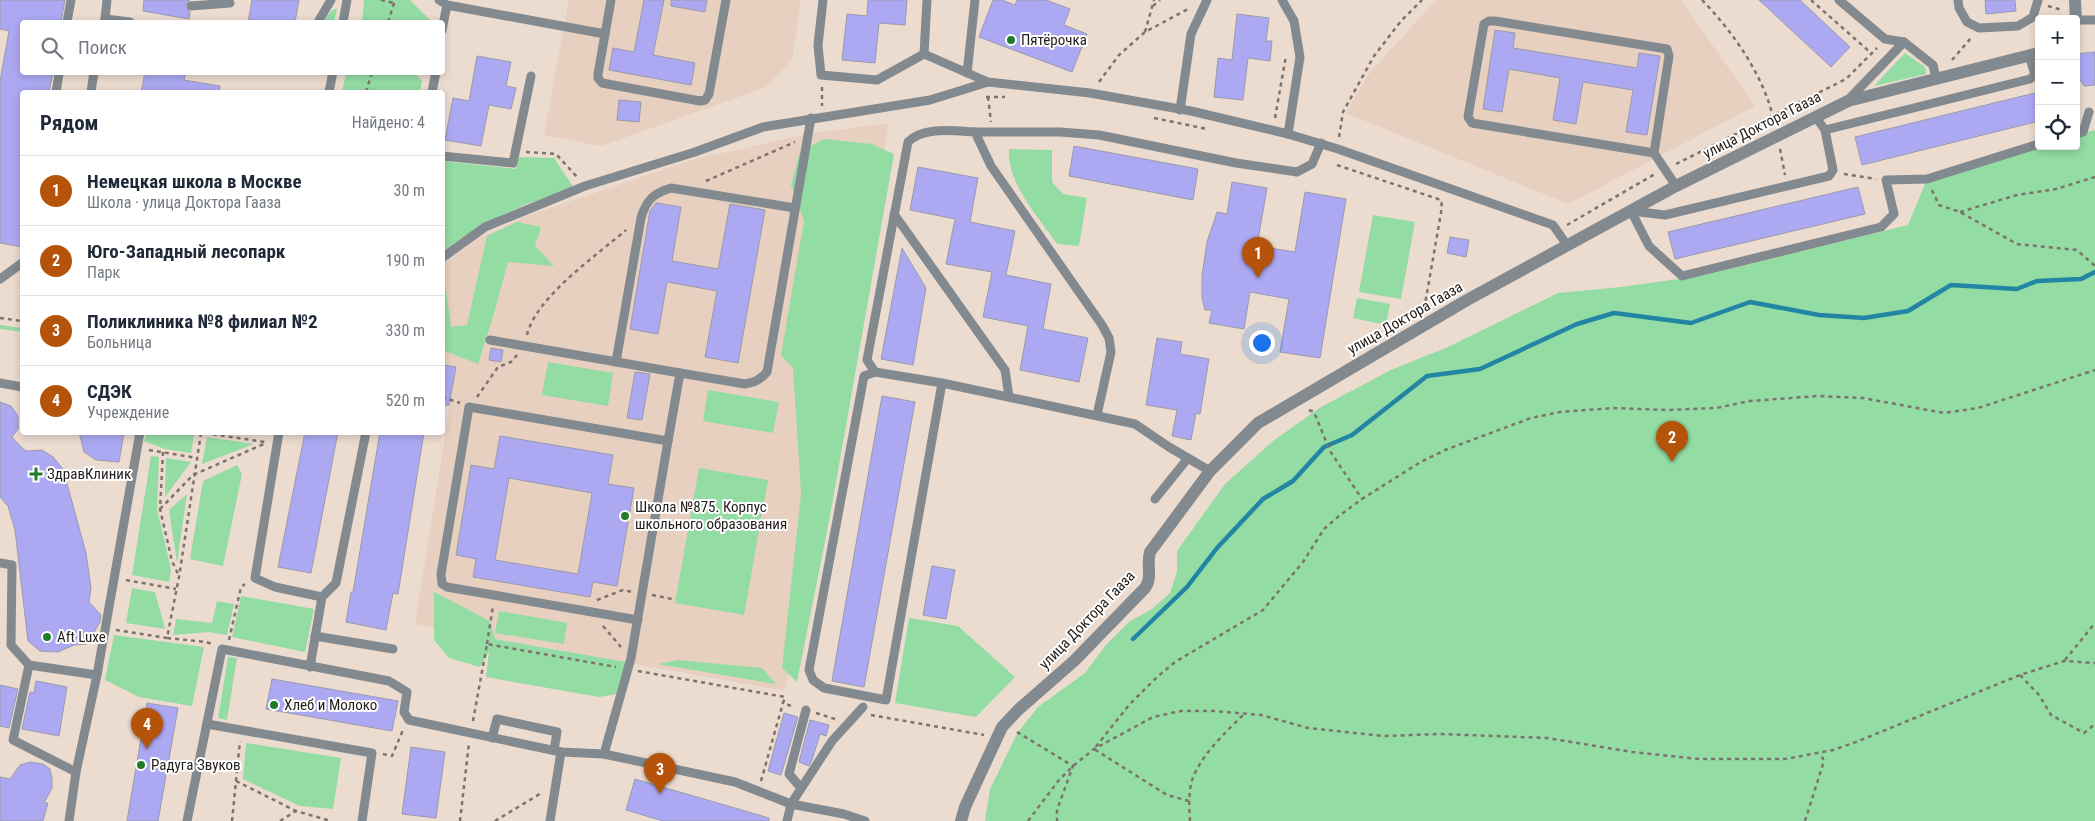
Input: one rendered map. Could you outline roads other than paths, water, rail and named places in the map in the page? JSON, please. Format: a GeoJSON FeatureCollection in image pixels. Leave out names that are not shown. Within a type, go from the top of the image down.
{"type":"FeatureCollection","features":[{"type":"Feature","properties":{"kind":"street","name":"улица Доктора Гааза"},"geometry":{"type":"LineString","coordinates":[[961,821],[964,808],[1002,727],[1018,710],[1074,661],[1145,588],[1149,582],[1147,561],[1150,552],[1210,471],[1258,423],[1467,300],[1676,186],[1815,116],[1848,101],[2034,54]]}},
{"type":"Feature","properties":{"kind":"lane"},"geometry":{"type":"LineString","coordinates":[[67,20],[72,0]]}},
{"type":"Feature","properties":{"kind":"lane"},"geometry":{"type":"LineString","coordinates":[[104,20],[107,0]]}},
{"type":"Feature","properties":{"kind":"lane"},"geometry":{"type":"LineString","coordinates":[[319,20],[331,0]]}},
{"type":"Feature","properties":{"kind":"lane"},"geometry":{"type":"LineString","coordinates":[[343,20],[347,0]]}},
{"type":"Feature","properties":{"kind":"lane"},"geometry":{"type":"LineString","coordinates":[[612,0],[598,74],[600,81],[602,83],[700,101],[705,100],[709,94],[726,0]]}},
{"type":"Feature","properties":{"kind":"lane"},"geometry":{"type":"LineString","coordinates":[[823,0],[818,45],[821,75],[877,80],[924,54]]}},
{"type":"Feature","properties":{"kind":"lane"},"geometry":{"type":"LineString","coordinates":[[924,54],[927,0]]}},
{"type":"Feature","properties":{"kind":"lane"},"geometry":{"type":"LineString","coordinates":[[967,73],[974,0]]}},
{"type":"Feature","properties":{"kind":"lane"},"geometry":{"type":"LineString","coordinates":[[1180,110],[1191,34],[1207,0]]}},
{"type":"Feature","properties":{"kind":"lane"},"geometry":{"type":"LineString","coordinates":[[1282,0],[1294,21],[1300,57],[1288,134]]}},
{"type":"Feature","properties":{"kind":"lane"},"geometry":{"type":"LineString","coordinates":[[1839,0],[1885,39],[1904,42],[1933,65],[1936,78]]}},
{"type":"Feature","properties":{"kind":"lane"},"geometry":{"type":"LineString","coordinates":[[1958,0],[1958,8],[1967,22],[1979,28],[2018,26],[2033,17],[2038,2]]}},
{"type":"Feature","properties":{"kind":"lane"},"geometry":{"type":"LineString","coordinates":[[191,6],[230,2]]}},
{"type":"Feature","properties":{"kind":"lane"},"geometry":{"type":"LineString","coordinates":[[442,20],[443,2],[605,34]]}},
{"type":"Feature","properties":{"kind":"lane"},"geometry":{"type":"LineString","coordinates":[[2076,13],[2095,20]]}},
{"type":"Feature","properties":{"kind":"lane"},"geometry":{"type":"LineString","coordinates":[[1654,153],[1472,123],[1468,116],[1484,24],[1489,21],[1495,21],[1667,49],[1669,56],[1654,153],[1676,186]]}},
{"type":"Feature","properties":{"kind":"lane"},"geometry":{"type":"LineString","coordinates":[[1848,101],[1904,42]]}},
{"type":"Feature","properties":{"kind":"lane"},"geometry":{"type":"LineString","coordinates":[[924,54],[988,82],[1090,93],[1180,110],[1321,143],[1553,225],[1567,245]]}},
{"type":"Feature","properties":{"kind":"lane"},"geometry":{"type":"LineString","coordinates":[[1825,130],[2030,80],[2034,75],[2034,54]]}},
{"type":"Feature","properties":{"kind":"lane"},"geometry":{"type":"LineString","coordinates":[[56,90],[59,75]]}},
{"type":"Feature","properties":{"kind":"lane"},"geometry":{"type":"LineString","coordinates":[[91,90],[94,75]]}},
{"type":"Feature","properties":{"kind":"lane"},"geometry":{"type":"LineString","coordinates":[[329,90],[332,75]]}},
{"type":"Feature","properties":{"kind":"lane"},"geometry":{"type":"LineString","coordinates":[[432,90],[435,75]]}},
{"type":"Feature","properties":{"kind":"lane"},"geometry":{"type":"LineString","coordinates":[[445,156],[513,163],[531,76]]}},
{"type":"Feature","properties":{"kind":"lane"},"geometry":{"type":"LineString","coordinates":[[445,256],[485,228],[585,186],[695,152],[763,127],[930,100],[988,82]]}},
{"type":"Feature","properties":{"kind":"lane"},"geometry":{"type":"LineString","coordinates":[[2080,133],[2083,132],[2089,112]]}},
{"type":"Feature","properties":{"kind":"lane"},"geometry":{"type":"LineString","coordinates":[[1631,211],[1665,215],[1829,176],[1833,170],[1825,130],[1815,116]]}},
{"type":"Feature","properties":{"kind":"lane"},"geometry":{"type":"LineString","coordinates":[[490,340],[745,384],[755,382],[767,372],[810,118]]}},
{"type":"Feature","properties":{"kind":"lane"},"geometry":{"type":"LineString","coordinates":[[875,372],[867,360],[905,152],[908,142],[915,135],[944,131],[1060,132],[1099,135],[1236,163],[1297,172],[1312,164],[1321,143]]}},
{"type":"Feature","properties":{"kind":"lane"},"geometry":{"type":"LineString","coordinates":[[975,132],[991,166],[1102,325],[1109,338],[1111,352],[1098,415]]}},
{"type":"Feature","properties":{"kind":"lane"},"geometry":{"type":"LineString","coordinates":[[1631,211],[1649,246],[1682,276],[1881,227],[1894,214],[1886,180],[1927,179],[2035,145]]}},
{"type":"Feature","properties":{"kind":"lane"},"geometry":{"type":"LineString","coordinates":[[616,362],[641,218],[644,206],[649,199],[659,191],[671,188],[795,208]]}},
{"type":"Feature","properties":{"kind":"lane"},"geometry":{"type":"LineString","coordinates":[[894,214],[1005,370],[1009,397]]}},
{"type":"Feature","properties":{"kind":"lane"},"geometry":{"type":"LineString","coordinates":[[0,280],[20,265]]}},
{"type":"Feature","properties":{"kind":"lane"},"geometry":{"type":"LineString","coordinates":[[942,383],[886,700],[824,688],[813,680],[809,670],[864,376],[875,372],[942,383],[1135,424],[1210,471]]}},
{"type":"Feature","properties":{"kind":"lane"},"geometry":{"type":"LineString","coordinates":[[604,754],[631,658],[680,373]]}},
{"type":"Feature","properties":{"kind":"lane"},"geometry":{"type":"LineString","coordinates":[[0,383],[20,387]]}},
{"type":"Feature","properties":{"kind":"lane"},"geometry":{"type":"LineString","coordinates":[[638,620],[447,587],[440,580],[469,407],[668,441]]}},
{"type":"Feature","properties":{"kind":"lane"},"geometry":{"type":"LineString","coordinates":[[69,821],[76,772],[97,675],[139,435]]}},
{"type":"Feature","properties":{"kind":"lane"},"geometry":{"type":"LineString","coordinates":[[279,435],[255,578],[275,587],[322,597]]}},
{"type":"Feature","properties":{"kind":"lane"},"geometry":{"type":"LineString","coordinates":[[310,667],[322,597],[336,582],[365,435]]}},
{"type":"Feature","properties":{"kind":"lane"},"geometry":{"type":"LineString","coordinates":[[1155,499],[1188,458]]}},
{"type":"Feature","properties":{"kind":"lane"},"geometry":{"type":"LineString","coordinates":[[0,563],[12,565],[11,645],[29,665],[97,675]]}},
{"type":"Feature","properties":{"kind":"lane"},"geometry":{"type":"LineString","coordinates":[[315,636],[394,649]]}},
{"type":"Feature","properties":{"kind":"lane"},"geometry":{"type":"LineString","coordinates":[[187,821],[207,724],[225,650],[389,681],[407,692],[404,712],[409,720],[557,751],[604,754],[735,782],[790,804],[844,814],[865,821]]}},
{"type":"Feature","properties":{"kind":"lane"},"geometry":{"type":"LineString","coordinates":[[29,665],[14,740],[76,772]]}},
{"type":"Feature","properties":{"kind":"lane"},"geometry":{"type":"LineString","coordinates":[[801,788],[789,774],[806,710]]}},
{"type":"Feature","properties":{"kind":"lane"},"geometry":{"type":"LineString","coordinates":[[786,821],[790,804],[832,741],[860,710]]}},
{"type":"Feature","properties":{"kind":"lane"},"geometry":{"type":"LineString","coordinates":[[492,738],[497,719],[558,732],[556,784],[550,821]]}},
{"type":"Feature","properties":{"kind":"lane"},"geometry":{"type":"LineString","coordinates":[[207,724],[372,752],[362,821]]}},
{"type":"Feature","properties":{"kind":"waterway"},"geometry":{"type":"LineString","coordinates":[[1133,639],[1187,587],[1217,548],[1263,499],[1293,481],[1324,447],[1352,435],[1427,376],[1480,369],[1577,324],[1614,313],[1691,323],[1750,302],[1819,315],[1864,318],[1908,311],[1951,285],[2017,289],[2037,281],[2081,279],[2095,272]]}},
{"type":"Feature","properties":{"kind":"place","name":"Пятёрочка"},"geometry":{"type":"Point","coordinates":[1011,40]}},
{"type":"Feature","properties":{"kind":"place","name":"Немецкая школа в Москве"},"geometry":{"type":"Point","coordinates":[1258,278]}},
{"type":"Feature","properties":{"kind":"place","name":"Юго-Западный лесопарк"},"geometry":{"type":"Point","coordinates":[1672,462]}},
{"type":"Feature","properties":{"kind":"place","name":"ЗдравКлиник"},"geometry":{"type":"Point","coordinates":[36,474]}},
{"type":"Feature","properties":{"kind":"place","name":"Школа №875. Корпус школьного образования"},"geometry":{"type":"Point","coordinates":[625,516]}},
{"type":"Feature","properties":{"kind":"place","name":"Aft Luxe"},"geometry":{"type":"Point","coordinates":[47,637]}},
{"type":"Feature","properties":{"kind":"place","name":"Хлеб и Молоко"},"geometry":{"type":"Point","coordinates":[274,705]}},
{"type":"Feature","properties":{"kind":"place","name":"СДЭК"},"geometry":{"type":"Point","coordinates":[147,749]}},
{"type":"Feature","properties":{"kind":"place","name":"Радуга Звуков"},"geometry":{"type":"Point","coordinates":[141,765]}},
{"type":"Feature","properties":{"kind":"place","name":"Поликлиника №8 филиал №2"},"geometry":{"type":"Point","coordinates":[660,794]}}]}
